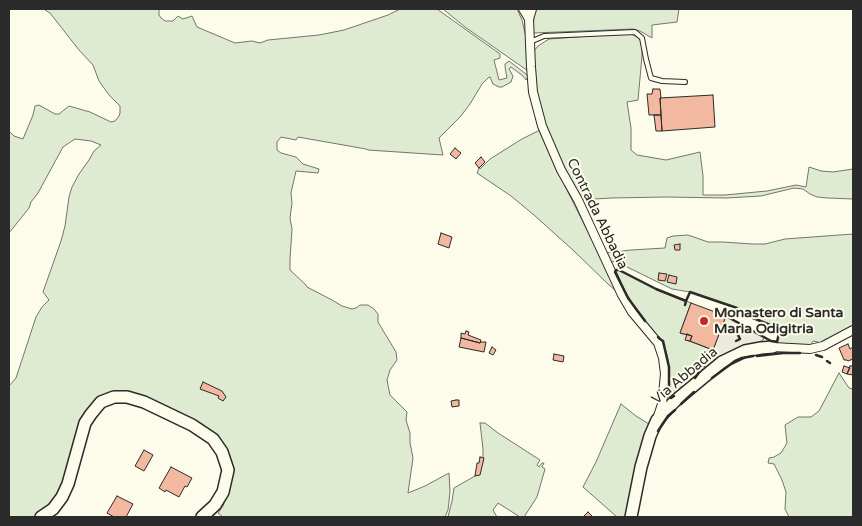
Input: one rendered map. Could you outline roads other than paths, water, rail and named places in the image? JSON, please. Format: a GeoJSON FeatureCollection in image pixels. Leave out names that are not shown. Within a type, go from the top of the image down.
{"type":"FeatureCollection","features":[{"type":"Feature","properties":{"kind":"street"},"geometry":{"type":"LineString","coordinates":[[523,9],[530,19]]}},
{"type":"Feature","properties":{"kind":"street","name":"Contrada Abbadia"},"geometry":{"type":"LineString","coordinates":[[532,9],[530,19],[531,67],[534,92],[542,126],[561,170],[578,200],[622,295],[632,312],[658,343],[663,358],[665,374],[662,404],[657,420]]}},
{"type":"Feature","properties":{"kind":"street"},"geometry":{"type":"LineString","coordinates":[[773,347],[810,349],[823,346],[853,330]]}},
{"type":"Feature","properties":{"kind":"street","name":"Via Abbadia"},"geometry":{"type":"LineString","coordinates":[[631,517],[641,467],[657,420],[675,401],[722,362],[745,351],[773,347]]}},
{"type":"Feature","properties":{"kind":"street"},"geometry":{"type":"LineString","coordinates":[[41,517],[53,509],[68,484],[85,424],[91,414],[101,402],[114,397],[127,397],[144,402],[192,425],[213,439],[222,452],[228,470],[223,492],[215,505],[202,517]]}},
{"type":"Feature","properties":{"kind":"lane"},"geometry":{"type":"LineString","coordinates":[[530,42],[544,36],[635,32],[642,38],[651,78],[662,81],[685,82]]}},
{"type":"Feature","properties":{"kind":"place","name":"Monastero di Santa Maria Odigitria"},"geometry":{"type":"Point","coordinates":[704,321]}}]}
